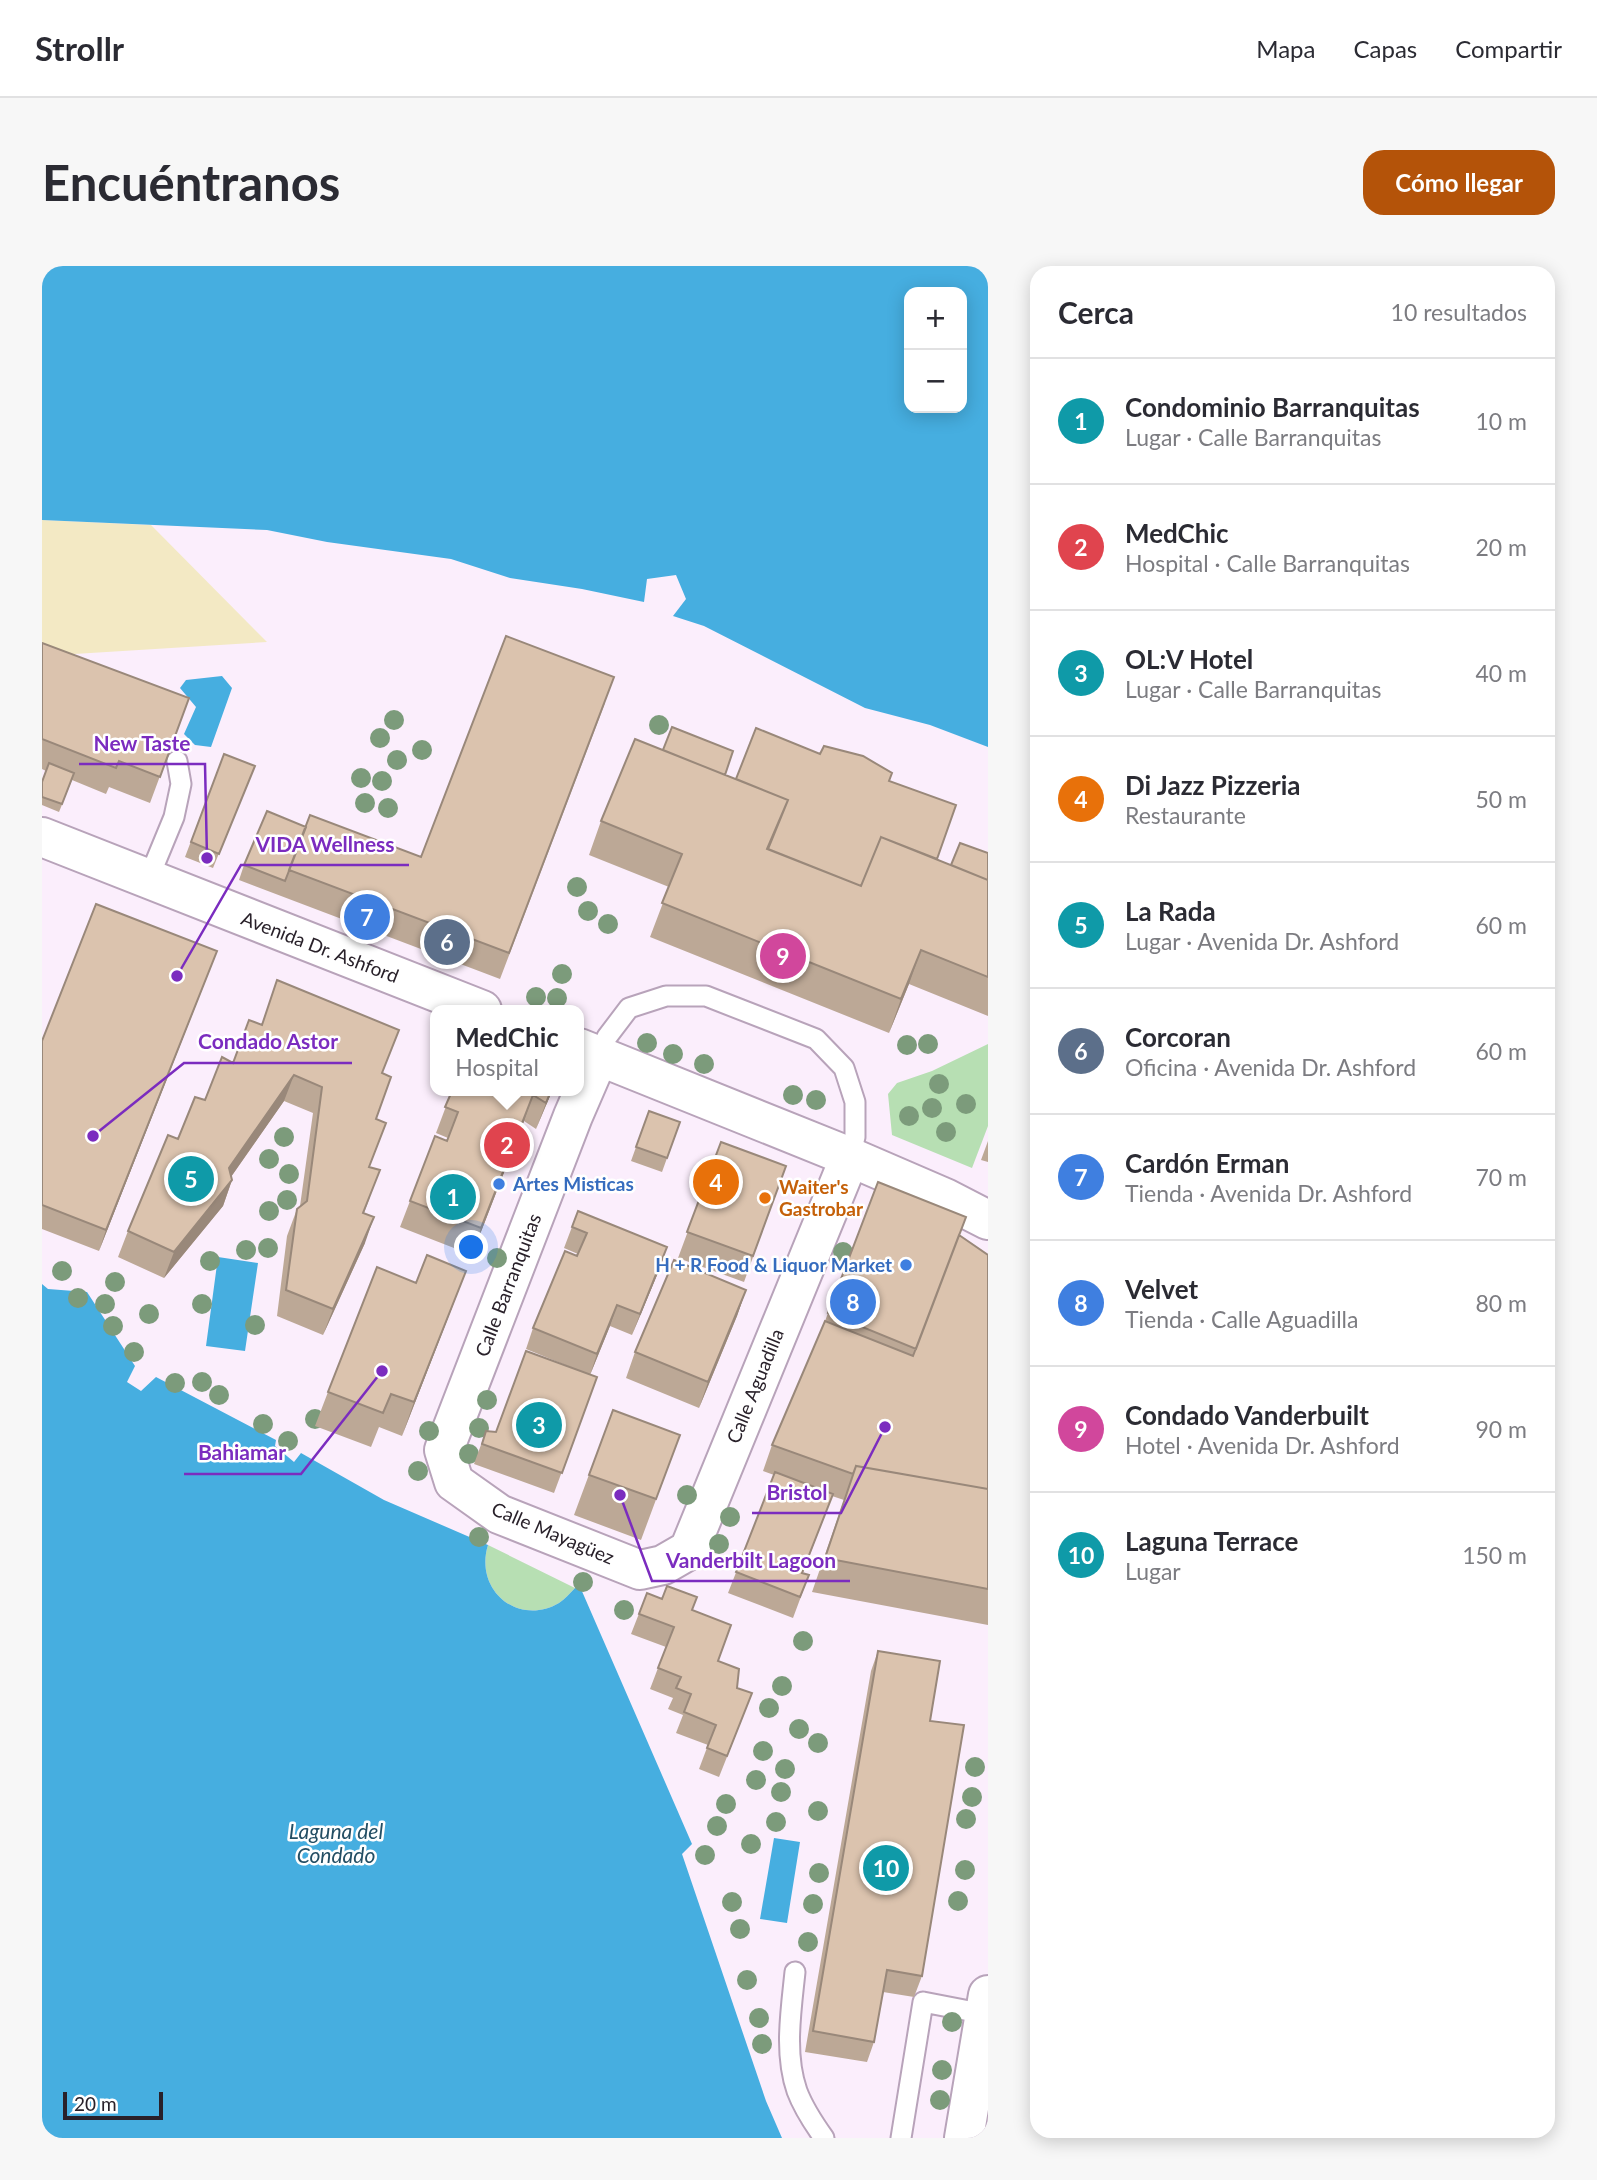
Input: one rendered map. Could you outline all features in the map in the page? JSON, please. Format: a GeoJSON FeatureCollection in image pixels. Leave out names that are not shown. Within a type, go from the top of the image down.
{"type":"FeatureCollection","features":[{"type":"Feature","properties":{"kind":"street","name":"Avenida Dr. Ashford"},"geometry":{"type":"LineString","coordinates":[[42,837],[469,1005]]}},
{"type":"Feature","properties":{"kind":"street"},"geometry":{"type":"LineString","coordinates":[[589,1052],[850,1157],[945,1198],[988,1220]]}},
{"type":"Feature","properties":{"kind":"street","name":"Calle Barranquitas"},"geometry":{"type":"LineString","coordinates":[[584,1072],[589,1052]]}},
{"type":"Feature","properties":{"kind":"street","name":"Calle Barranquitas"},"geometry":{"type":"LineString","coordinates":[[450,1436],[573,1116],[578,1096]]}},
{"type":"Feature","properties":{"kind":"street","name":"Calle Aguadilla"},"geometry":{"type":"LineString","coordinates":[[624,1563],[640,1570],[663,1565],[689,1550],[850,1157]]}},
{"type":"Feature","properties":{"kind":"street","name":"Calle Mayagüez"},"geometry":{"type":"LineString","coordinates":[[450,1436],[444,1450],[454,1482],[499,1514],[624,1563]]}},
{"type":"Feature","properties":{"kind":"street"},"geometry":{"type":"LineString","coordinates":[[964,2138],[986,2004]]}},
{"type":"Feature","properties":{"kind":"lane"},"geometry":{"type":"LineString","coordinates":[[148,880],[174,817],[181,784],[177,761]]}},
{"type":"Feature","properties":{"kind":"lane"},"geometry":{"type":"LineString","coordinates":[[589,1052],[607,1037],[629,1008],[666,996],[706,996],[817,1039],[844,1068],[855,1102],[855,1137],[850,1157]]}},
{"type":"Feature","properties":{"kind":"lane"},"geometry":{"type":"LineString","coordinates":[[795,1972],[789,2032],[792,2062],[797,2090],[824,2138]]}},
{"type":"Feature","properties":{"kind":"lane"},"geometry":{"type":"LineString","coordinates":[[901,2138],[923,2002],[986,2004]]}},
{"type":"Feature","properties":{"kind":"green space"},"geometry":{"type":"Polygon","coordinates":[[[988,1044],[988,1126],[972,1168],[892,1135],[888,1094],[897,1083],[932,1071],[988,1044]]]}},
{"type":"Feature","properties":{"kind":"green space"},"geometry":{"type":"Polygon","coordinates":[[[488,1545],[575,1588],[559,1603],[544,1609],[515,1607],[503,1600],[487,1576],[485,1561],[488,1545]]]}},
{"type":"Feature","properties":{"kind":"sand"},"geometry":{"type":"Polygon","coordinates":[[[42,520],[151,525],[267,642],[42,656],[42,520]]]}},
{"type":"Feature","properties":{"kind":"water"},"geometry":{"type":"Polygon","coordinates":[[[42,266],[988,266],[988,747],[930,725],[865,708],[704,626],[673,616],[686,599],[676,575],[647,579],[644,602],[510,578],[451,559],[327,542],[267,530],[42,520],[42,266]]]}},
{"type":"Feature","properties":{"kind":"water"},"geometry":{"type":"Polygon","coordinates":[[[222,676],[232,688],[211,747],[195,745],[184,734],[196,707],[180,688],[186,680],[222,676]]]}},
{"type":"Feature","properties":{"kind":"water"},"geometry":{"type":"Polygon","coordinates":[[[218,1257],[258,1263],[245,1351],[206,1346],[218,1257]]]}},
{"type":"Feature","properties":{"kind":"water","name":"Laguna del Condado"},"geometry":{"type":"Polygon","coordinates":[[[42,1284],[48,1289],[87,1292],[135,1366],[127,1382],[141,1391],[156,1377],[276,1440],[275,1446],[294,1462],[301,1453],[384,1500],[488,1545],[485,1561],[487,1576],[503,1600],[515,1607],[544,1609],[559,1603],[575,1588],[581,1589],[692,1844],[682,1854],[766,2101],[782,2138],[42,2138],[42,1284]]]}},
{"type":"Feature","properties":{"kind":"water"},"geometry":{"type":"Polygon","coordinates":[[[774,1838],[800,1842],[787,1923],[760,1919],[774,1838]]]}},
{"type":"Feature","properties":{"kind":"building"},"geometry":{"type":"Polygon","coordinates":[[[506,636],[614,677],[509,953],[289,870],[310,815],[421,857],[506,636]]]}},
{"type":"Feature","properties":{"kind":"building"},"geometry":{"type":"Polygon","coordinates":[[[42,643],[189,698],[160,777],[119,761],[116,768],[42,739],[42,643]]]}},
{"type":"Feature","properties":{"kind":"building"},"geometry":{"type":"Polygon","coordinates":[[[672,727],[733,751],[725,775],[663,750],[672,727]]]}},
{"type":"Feature","properties":{"kind":"building"},"geometry":{"type":"Polygon","coordinates":[[[756,728],[820,754],[824,746],[863,756],[892,773],[889,781],[956,805],[937,859],[881,837],[861,886],[768,849],[788,800],[736,779],[756,728]]]}},
{"type":"Feature","properties":{"kind":"building"},"geometry":{"type":"Polygon","coordinates":[[[635,739],[788,800],[767,849],[861,886],[881,837],[988,880],[988,977],[921,950],[901,999],[662,903],[682,854],[601,821],[635,739]]]}},
{"type":"Feature","properties":{"kind":"building"},"geometry":{"type":"Polygon","coordinates":[[[224,754],[255,766],[219,854],[191,842],[224,754]]]}},
{"type":"Feature","properties":{"kind":"building"},"geometry":{"type":"Polygon","coordinates":[[[49,763],[74,773],[62,804],[42,797],[42,782],[49,763]]]}},
{"type":"Feature","properties":{"kind":"building"},"geometry":{"type":"Polygon","coordinates":[[[267,811],[306,827],[285,881],[244,865],[267,811]]]}},
{"type":"Feature","properties":{"kind":"building"},"geometry":{"type":"Polygon","coordinates":[[[960,843],[988,853],[988,880],[951,865],[960,843]]]}},
{"type":"Feature","properties":{"kind":"building"},"geometry":{"type":"Polygon","coordinates":[[[96,904],[217,951],[106,1230],[42,1205],[42,1041],[96,904]]]}},
{"type":"Feature","properties":{"kind":"building"},"geometry":{"type":"Polygon","coordinates":[[[277,980],[399,1030],[382,1073],[391,1077],[376,1119],[386,1123],[369,1167],[380,1170],[363,1213],[374,1217],[333,1309],[286,1290],[297,1209],[307,1201],[322,1087],[294,1075],[229,1168],[232,1180],[174,1252],[128,1231],[168,1135],[178,1139],[195,1097],[205,1100],[222,1057],[233,1063],[249,1020],[262,1025],[277,980]]]}},
{"type":"Feature","properties":{"kind":"building"},"geometry":{"type":"Polygon","coordinates":[[[450,1096],[533,1096],[481,1228],[410,1201],[435,1136],[447,1141],[458,1112],[445,1107],[450,1096]]]}},
{"type":"Feature","properties":{"kind":"building"},"geometry":{"type":"Polygon","coordinates":[[[535,1096],[549,1096],[546,1103],[535,1096]]]}},
{"type":"Feature","properties":{"kind":"building"},"geometry":{"type":"Polygon","coordinates":[[[649,1111],[680,1122],[667,1158],[636,1147],[649,1111]]]}},
{"type":"Feature","properties":{"kind":"building"},"geometry":{"type":"Polygon","coordinates":[[[721,1142],[786,1166],[753,1256],[687,1232],[721,1142]]]}},
{"type":"Feature","properties":{"kind":"building"},"geometry":{"type":"Polygon","coordinates":[[[878,1182],[966,1217],[916,1349],[828,1313],[878,1182]]]}},
{"type":"Feature","properties":{"kind":"building"},"geometry":{"type":"Polygon","coordinates":[[[578,1211],[667,1247],[640,1314],[617,1305],[597,1354],[533,1328],[565,1251],[577,1256],[587,1233],[572,1227],[578,1211]]]}},
{"type":"Feature","properties":{"kind":"building"},"geometry":{"type":"Polygon","coordinates":[[[959,1235],[988,1255],[988,1489],[856,1466],[853,1474],[772,1445],[825,1321],[913,1356],[959,1235]]]}},
{"type":"Feature","properties":{"kind":"building"},"geometry":{"type":"Polygon","coordinates":[[[427,1255],[466,1271],[414,1402],[391,1394],[383,1413],[328,1392],[377,1267],[416,1283],[427,1255]]]}},
{"type":"Feature","properties":{"kind":"building"},"geometry":{"type":"Polygon","coordinates":[[[674,1260],[746,1290],[708,1382],[635,1352],[674,1260]]]}},
{"type":"Feature","properties":{"kind":"building"},"geometry":{"type":"Polygon","coordinates":[[[526,1351],[597,1377],[562,1473],[482,1444],[486,1431],[496,1432],[526,1351]]]}},
{"type":"Feature","properties":{"kind":"building"},"geometry":{"type":"Polygon","coordinates":[[[613,1410],[680,1435],[656,1499],[589,1475],[613,1410]]]}},
{"type":"Feature","properties":{"kind":"building"},"geometry":{"type":"Polygon","coordinates":[[[856,1466],[988,1489],[988,1589],[825,1558],[856,1466]]]}},
{"type":"Feature","properties":{"kind":"building"},"geometry":{"type":"Polygon","coordinates":[[[775,1472],[833,1494],[802,1573],[809,1575],[800,1597],[736,1572],[775,1472]]]}},
{"type":"Feature","properties":{"kind":"building"},"geometry":{"type":"Polygon","coordinates":[[[667,1586],[697,1597],[692,1610],[731,1625],[718,1661],[739,1669],[737,1688],[752,1693],[727,1756],[707,1748],[716,1725],[684,1712],[691,1694],[676,1688],[681,1677],[658,1668],[674,1627],[639,1614],[647,1593],[662,1599],[667,1586]]]}},
{"type":"Feature","properties":{"kind":"building"},"geometry":{"type":"Polygon","coordinates":[[[878,1651],[940,1661],[930,1721],[964,1725],[922,1976],[887,1970],[874,2042],[813,2031],[878,1651]]]}},
{"type":"Feature","properties":{"kind":"place","name":"New Taste"},"geometry":{"type":"Point","coordinates":[207,858]}},
{"type":"Feature","properties":{"kind":"place","name":"Cardón Erman"},"geometry":{"type":"Point","coordinates":[367,917]}},
{"type":"Feature","properties":{"kind":"place","name":"Corcoran"},"geometry":{"type":"Point","coordinates":[447,942]}},
{"type":"Feature","properties":{"kind":"place","name":"Condado Vanderbuilt"},"geometry":{"type":"Point","coordinates":[783,956]}},
{"type":"Feature","properties":{"kind":"place","name":"VIDA Wellness"},"geometry":{"type":"Point","coordinates":[177,976]}},
{"type":"Feature","properties":{"kind":"place","name":"Condado Astor"},"geometry":{"type":"Point","coordinates":[93,1136]}},
{"type":"Feature","properties":{"kind":"place","name":"MedChic"},"geometry":{"type":"Point","coordinates":[507,1145]}},
{"type":"Feature","properties":{"kind":"place","name":"La Rada"},"geometry":{"type":"Point","coordinates":[191,1179]}},
{"type":"Feature","properties":{"kind":"place","name":"Di Jazz Pizzeria"},"geometry":{"type":"Point","coordinates":[716,1182]}},
{"type":"Feature","properties":{"kind":"place","name":"Artes Misticas"},"geometry":{"type":"Point","coordinates":[499,1184]}},
{"type":"Feature","properties":{"kind":"place","name":"Condominio Barranquitas"},"geometry":{"type":"Point","coordinates":[453,1197]}},
{"type":"Feature","properties":{"kind":"place","name":"Waiter's Gastrobar"},"geometry":{"type":"Point","coordinates":[765,1198]}},
{"type":"Feature","properties":{"kind":"place","name":"H + R Food & Liquor Market"},"geometry":{"type":"Point","coordinates":[906,1265]}},
{"type":"Feature","properties":{"kind":"place","name":"Velvet"},"geometry":{"type":"Point","coordinates":[853,1302]}},
{"type":"Feature","properties":{"kind":"place","name":"Bahiamar"},"geometry":{"type":"Point","coordinates":[382,1371]}},
{"type":"Feature","properties":{"kind":"place","name":"OL:V Hotel"},"geometry":{"type":"Point","coordinates":[539,1425]}},
{"type":"Feature","properties":{"kind":"place","name":"Bristol"},"geometry":{"type":"Point","coordinates":[885,1427]}},
{"type":"Feature","properties":{"kind":"place","name":"Vanderbilt Lagoon"},"geometry":{"type":"Point","coordinates":[620,1495]}},
{"type":"Feature","properties":{"kind":"place","name":"Laguna Terrace"},"geometry":{"type":"Point","coordinates":[886,1868]}}]}
